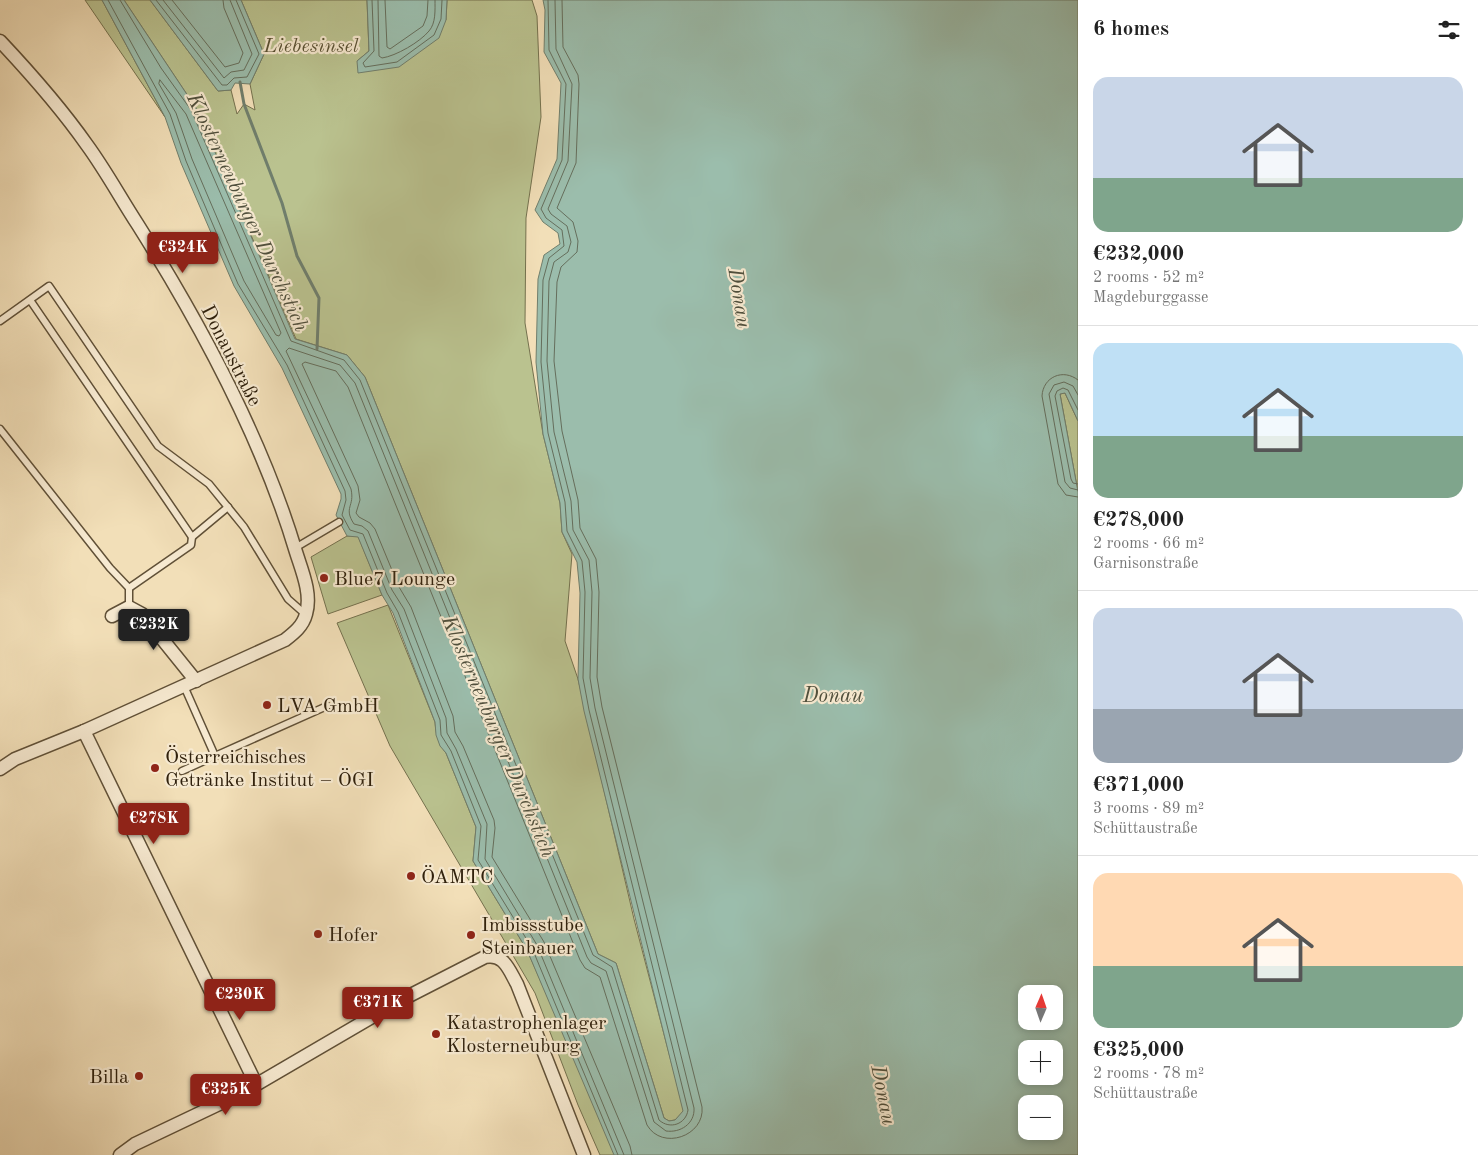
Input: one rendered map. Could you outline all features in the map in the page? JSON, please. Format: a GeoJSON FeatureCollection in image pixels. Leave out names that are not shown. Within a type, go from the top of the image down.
{"type":"FeatureCollection","features":[{"type":"Feature","properties":{"kind":"street","name":"Donaustraße"},"geometry":{"type":"LineString","coordinates":[[0,41],[60,108],[89,147],[180,294],[210,347],[287,521],[307,591],[306,614]]}},
{"type":"Feature","properties":{"kind":"street"},"geometry":{"type":"LineString","coordinates":[[112,616],[130,607],[142,614],[190,684]]}},
{"type":"Feature","properties":{"kind":"street"},"geometry":{"type":"LineString","coordinates":[[0,769],[15,759],[84,731],[285,640],[302,624],[306,614]]}},
{"type":"Feature","properties":{"kind":"street"},"geometry":{"type":"LineString","coordinates":[[84,731],[256,1084]]}},
{"type":"Feature","properties":{"kind":"street"},"geometry":{"type":"LineString","coordinates":[[120,1155],[135,1144],[256,1084],[401,1000],[485,957],[498,956],[511,972],[528,1010],[583,1151]]}},
{"type":"Feature","properties":{"kind":"lane"},"geometry":{"type":"LineString","coordinates":[[0,321],[49,286],[158,446],[209,484],[244,528],[288,599],[306,614]]}},
{"type":"Feature","properties":{"kind":"lane"},"geometry":{"type":"LineString","coordinates":[[30,300],[192,537],[191,545],[129,588]]}},
{"type":"Feature","properties":{"kind":"lane"},"geometry":{"type":"LineString","coordinates":[[0,429],[110,568],[129,588],[130,607]]}},
{"type":"Feature","properties":{"kind":"lane"},"geometry":{"type":"LineString","coordinates":[[192,537],[228,507]]}},
{"type":"Feature","properties":{"kind":"lane"},"geometry":{"type":"LineString","coordinates":[[295,548],[339,522]]}},
{"type":"Feature","properties":{"kind":"lane"},"geometry":{"type":"LineString","coordinates":[[190,684],[215,756]]}},
{"type":"Feature","properties":{"kind":"lane"},"geometry":{"type":"LineString","coordinates":[[182,771],[327,706]]}},
{"type":"Feature","properties":{"kind":"green space"},"geometry":{"type":"Polygon","coordinates":[[[85,0],[102,0],[165,117],[85,0]]]}},
{"type":"Feature","properties":{"kind":"green space","name":"Liebesinsel"},"geometry":{"type":"Polygon","coordinates":[[[124,0],[150,0],[218,91],[231,90],[237,114],[244,104],[255,110],[250,84],[264,54],[241,0],[367,0],[369,51],[357,61],[446,20],[447,0],[532,0],[537,16],[541,117],[526,218],[525,323],[543,434],[560,503],[562,532],[572,554],[565,641],[578,679],[634,919],[684,1111],[675,1120],[669,1121],[664,1118],[616,963],[598,954],[365,377],[347,355],[296,339],[196,108],[124,0]]]}},
{"type":"Feature","properties":{"kind":"green space"},"geometry":{"type":"Polygon","coordinates":[[[1065,393],[1078,421],[1078,492],[1060,394],[1065,393]]]}},
{"type":"Feature","properties":{"kind":"green space"},"geometry":{"type":"Polygon","coordinates":[[[347,536],[358,536],[382,595],[328,614],[311,557],[347,536]]]}},
{"type":"Feature","properties":{"kind":"green space"},"geometry":{"type":"Polygon","coordinates":[[[388,605],[435,722],[439,742],[446,753],[476,827],[473,861],[527,950],[617,1155],[600,1155],[578,1105],[535,993],[390,746],[337,623],[388,605]]]}},
{"type":"Feature","properties":{"kind":"water"},"geometry":{"type":"Polygon","coordinates":[[[102,0],[124,0],[196,108],[295,339],[347,355],[365,377],[598,954],[616,963],[664,1118],[669,1121],[675,1120],[683,1111],[584,711],[578,679],[580,593],[577,562],[562,532],[560,503],[543,434],[536,362],[538,279],[544,255],[560,244],[558,233],[543,222],[535,210],[557,159],[561,83],[544,52],[545,10],[543,0],[1078,0],[1078,421],[1065,393],[1060,394],[1078,492],[1078,1155],[614,1155],[527,950],[473,861],[476,827],[446,753],[440,746],[436,735],[435,722],[393,613],[382,595],[358,537],[347,536],[336,515],[341,494],[282,368],[234,286],[181,163],[165,117],[102,0]]]}},
{"type":"Feature","properties":{"kind":"water"},"geometry":{"type":"Polygon","coordinates":[[[150,0],[241,0],[264,54],[250,84],[235,83],[231,90],[218,91],[150,0]]]}},
{"type":"Feature","properties":{"kind":"water"},"geometry":{"type":"Polygon","coordinates":[[[367,0],[447,0],[446,20],[439,38],[399,67],[358,73],[357,61],[369,51],[367,0]]]}},
{"type":"Feature","properties":{"kind":"waterway","name":"Klosterneuburger Durchstich"},"geometry":{"type":"LineString","coordinates":[[240,82],[244,104],[282,203],[297,256],[319,298],[317,349]]}},
{"type":"Feature","properties":{"kind":"place","name":"Blue7 Lounge"},"geometry":{"type":"Point","coordinates":[324,578]}},
{"type":"Feature","properties":{"kind":"place","name":"LVA GmbH"},"geometry":{"type":"Point","coordinates":[267,705]}},
{"type":"Feature","properties":{"kind":"place","name":"Österreichisches Getränke Institut – ÖGI"},"geometry":{"type":"Point","coordinates":[155,768]}},
{"type":"Feature","properties":{"kind":"place","name":"ÖAMTC"},"geometry":{"type":"Point","coordinates":[411,876]}},
{"type":"Feature","properties":{"kind":"place","name":"Hofer"},"geometry":{"type":"Point","coordinates":[318,934]}},
{"type":"Feature","properties":{"kind":"place","name":"Imbissstube Steinbauer"},"geometry":{"type":"Point","coordinates":[471,935]}},
{"type":"Feature","properties":{"kind":"place","name":"Katastrophenlager Klosterneuburg"},"geometry":{"type":"Point","coordinates":[436,1034]}},
{"type":"Feature","properties":{"kind":"place","name":"Billa"},"geometry":{"type":"Point","coordinates":[139,1076]}},
{"type":"Feature","properties":{"kind":"water label","name":"Donau"},"geometry":{"type":"Point","coordinates":[740,298]}},
{"type":"Feature","properties":{"kind":"water label","name":"Donau"},"geometry":{"type":"Point","coordinates":[833,695]}},
{"type":"Feature","properties":{"kind":"water label","name":"Donau"},"geometry":{"type":"Point","coordinates":[884,1095]}}]}
